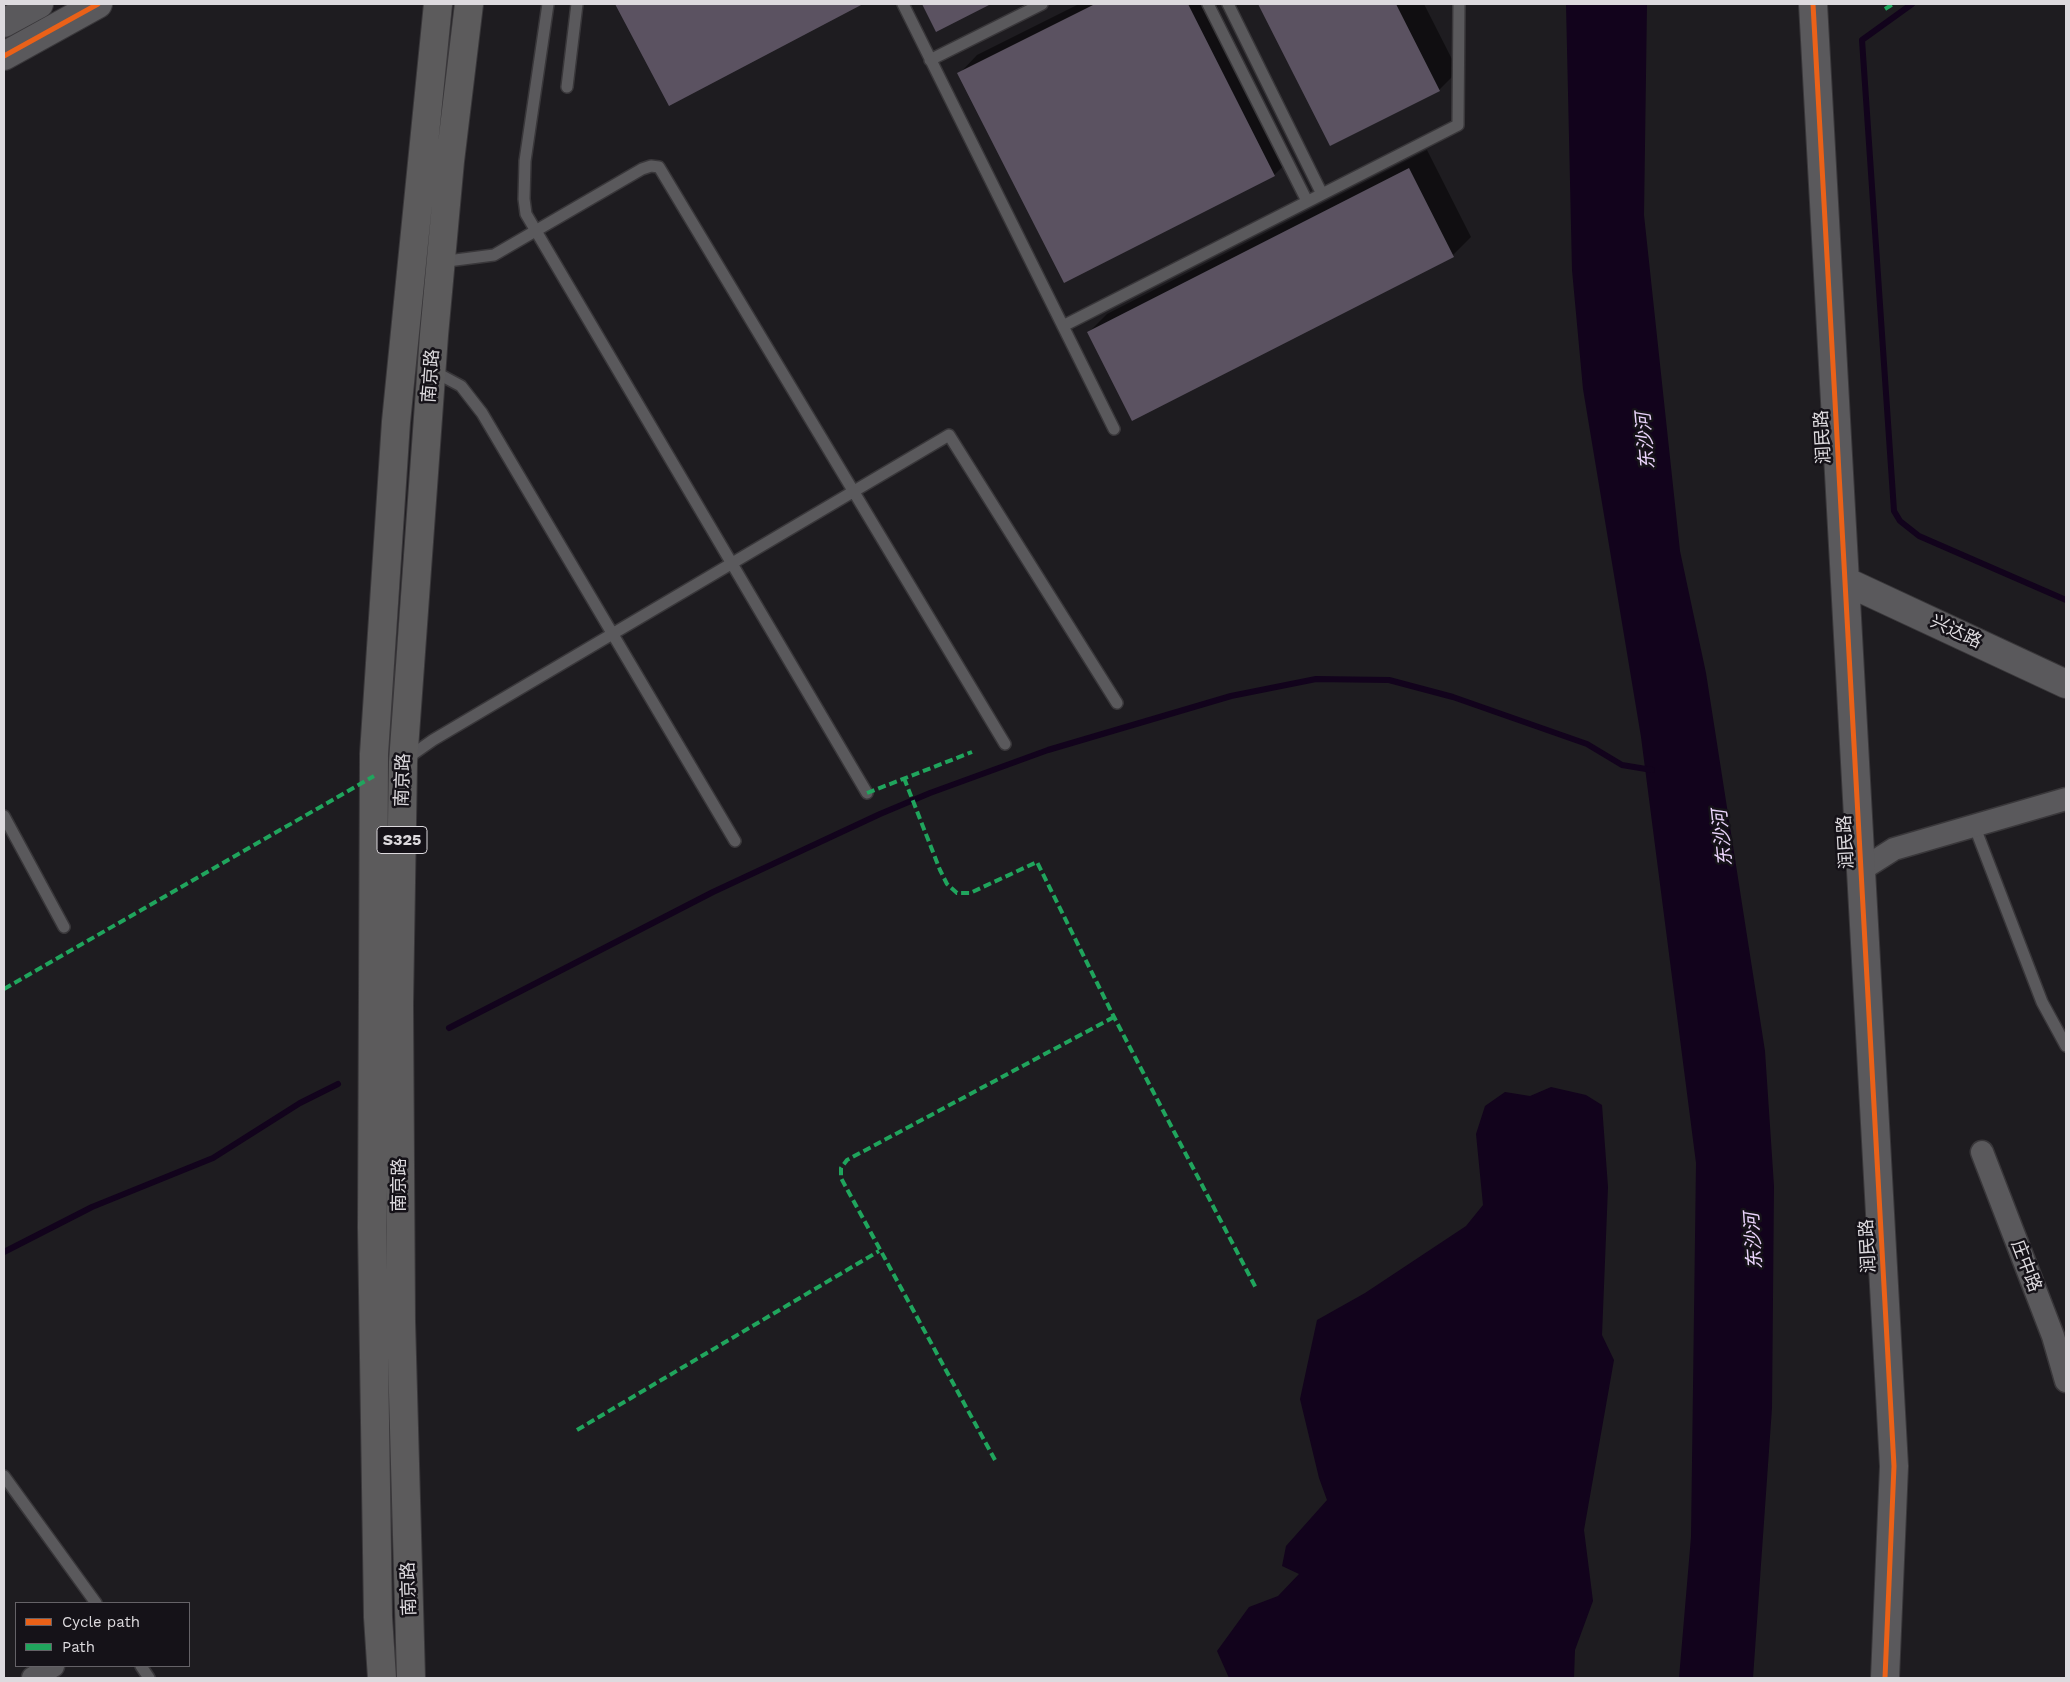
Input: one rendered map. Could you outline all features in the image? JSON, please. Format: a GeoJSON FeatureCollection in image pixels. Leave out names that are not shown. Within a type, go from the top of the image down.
{"type":"FeatureCollection","features":[{"type":"Feature","properties":{"kind":"main road","name":"南京路"},"geometry":{"type":"LineString","coordinates":[[382,1678],[378,1617],[372,1227],[374,754],[396,422],[438,4]]}},
{"type":"Feature","properties":{"kind":"main road","name":"南京路"},"geometry":{"type":"LineString","coordinates":[[411,1678],[401,1321],[399,1004],[403,762],[440,262],[469,4]]}},
{"type":"Feature","properties":{"kind":"street"},"geometry":{"type":"LineString","coordinates":[[4,23],[39,4]]}},
{"type":"Feature","properties":{"kind":"street"},"geometry":{"type":"LineString","coordinates":[[4,56],[98,4]]}},
{"type":"Feature","properties":{"kind":"street","name":"润民路"},"geometry":{"type":"LineString","coordinates":[[1813,4],[1894,1466],[1885,1678]]}},
{"type":"Feature","properties":{"kind":"street","name":"兴达路"},"geometry":{"type":"LineString","coordinates":[[1845,581],[2066,684]]}},
{"type":"Feature","properties":{"kind":"street"},"geometry":{"type":"LineString","coordinates":[[1861,870],[1894,849],[2066,799]]}},
{"type":"Feature","properties":{"kind":"street","name":"庄中路"},"geometry":{"type":"LineString","coordinates":[[1982,1152],[2054,1336],[2066,1381]]}},
{"type":"Feature","properties":{"kind":"street"},"geometry":{"type":"LineString","coordinates":[[33,1678],[51,1667]]}},
{"type":"Feature","properties":{"kind":"lane"},"geometry":{"type":"LineString","coordinates":[[548,4],[525,161],[524,199],[526,214],[867,793]]}},
{"type":"Feature","properties":{"kind":"lane"},"geometry":{"type":"LineString","coordinates":[[567,87],[577,4]]}},
{"type":"Feature","properties":{"kind":"lane"},"geometry":{"type":"LineString","coordinates":[[902,4],[1114,429]]}},
{"type":"Feature","properties":{"kind":"lane"},"geometry":{"type":"LineString","coordinates":[[930,60],[1042,4]]}},
{"type":"Feature","properties":{"kind":"lane"},"geometry":{"type":"LineString","coordinates":[[1208,4],[1307,201]]}},
{"type":"Feature","properties":{"kind":"lane"},"geometry":{"type":"LineString","coordinates":[[1228,4],[1322,194]]}},
{"type":"Feature","properties":{"kind":"lane"},"geometry":{"type":"LineString","coordinates":[[1063,326],[1458,125],[1459,4]]}},
{"type":"Feature","properties":{"kind":"lane"},"geometry":{"type":"LineString","coordinates":[[440,262],[494,255],[642,169],[651,166],[659,167],[1005,744]]}},
{"type":"Feature","properties":{"kind":"lane"},"geometry":{"type":"LineString","coordinates":[[431,371],[461,386],[482,413],[735,841]]}},
{"type":"Feature","properties":{"kind":"lane"},"geometry":{"type":"LineString","coordinates":[[403,762],[433,740],[949,435],[1117,703]]}},
{"type":"Feature","properties":{"kind":"lane"},"geometry":{"type":"LineString","coordinates":[[4,816],[64,927]]}},
{"type":"Feature","properties":{"kind":"lane"},"geometry":{"type":"LineString","coordinates":[[1974,826],[2042,1002],[2066,1046]]}},
{"type":"Feature","properties":{"kind":"lane"},"geometry":{"type":"LineString","coordinates":[[4,1476],[95,1602]]}},
{"type":"Feature","properties":{"kind":"lane"},"geometry":{"type":"LineString","coordinates":[[142,1667],[149,1678]]}},
{"type":"Feature","properties":{"kind":"water","name":"东沙河"},"geometry":{"type":"Polygon","coordinates":[[[1566,4],[1647,4],[1644,215],[1680,551],[1706,673],[1765,1051],[1774,1186],[1772,1408],[1753,1678],[1679,1678],[1691,1537],[1696,1163],[1641,737],[1583,389],[1572,270],[1566,4]]]}},
{"type":"Feature","properties":{"kind":"water"},"geometry":{"type":"Polygon","coordinates":[[[1551,1087],[1586,1095],[1602,1105],[1608,1187],[1602,1335],[1614,1360],[1584,1530],[1593,1601],[1575,1650],[1574,1678],[1229,1678],[1217,1651],[1249,1607],[1278,1596],[1299,1574],[1282,1566],[1286,1546],[1327,1500],[1319,1478],[1300,1399],[1317,1320],[1365,1293],[1466,1226],[1483,1205],[1476,1134],[1485,1106],[1505,1092],[1530,1096],[1551,1087]]]}},
{"type":"Feature","properties":{"kind":"building"},"geometry":{"type":"Polygon","coordinates":[[[615,4],[863,4],[669,106],[615,4]]]}},
{"type":"Feature","properties":{"kind":"building"},"geometry":{"type":"Polygon","coordinates":[[[922,4],[991,4],[936,32],[922,4]]]}},
{"type":"Feature","properties":{"kind":"building"},"geometry":{"type":"Polygon","coordinates":[[[1095,4],[1188,4],[1275,176],[1064,283],[957,73],[1095,4]]]}},
{"type":"Feature","properties":{"kind":"building"},"geometry":{"type":"Polygon","coordinates":[[[1258,4],[1396,4],[1440,91],[1330,146],[1258,4]]]}},
{"type":"Feature","properties":{"kind":"building"},"geometry":{"type":"Polygon","coordinates":[[[1409,168],[1454,257],[1132,421],[1087,332],[1409,168]]]}},
{"type":"Feature","properties":{"kind":"waterway"},"geometry":{"type":"LineString","coordinates":[[1912,4],[1862,40],[1894,511],[1900,521],[1919,536],[2066,600]]}},
{"type":"Feature","properties":{"kind":"waterway"},"geometry":{"type":"LineString","coordinates":[[449,1028],[713,892],[880,814],[930,793],[1048,750],[1231,696],[1316,679],[1389,680],[1453,697],[1587,744],[1622,765],[1652,770]]}},
{"type":"Feature","properties":{"kind":"waterway"},"geometry":{"type":"LineString","coordinates":[[4,1252],[92,1207],[213,1158],[300,1103],[338,1084]]}},
{"type":"Feature","properties":{"kind":"marked path"},"geometry":{"type":"LineString","coordinates":[[1885,9],[1893,4]]}},
{"type":"Feature","properties":{"kind":"marked path"},"geometry":{"type":"LineString","coordinates":[[867,793],[972,752]]}},
{"type":"Feature","properties":{"kind":"marked path"},"geometry":{"type":"LineString","coordinates":[[4,989],[374,776]]}},
{"type":"Feature","properties":{"kind":"marked path"},"geometry":{"type":"LineString","coordinates":[[904,778],[940,870],[947,884],[957,893],[970,893],[1037,862],[1114,1017],[1257,1290]]}},
{"type":"Feature","properties":{"kind":"marked path"},"geometry":{"type":"LineString","coordinates":[[995,1460],[841,1178],[841,1168],[847,1160],[1114,1017]]}},
{"type":"Feature","properties":{"kind":"marked path"},"geometry":{"type":"LineString","coordinates":[[577,1430],[879,1251]]}},
{"type":"Feature","properties":{"kind":"cycle path"},"geometry":{"type":"LineString","coordinates":[[4,56],[98,4]]}},
{"type":"Feature","properties":{"kind":"cycle path"},"geometry":{"type":"LineString","coordinates":[[1813,4],[1894,1466],[1885,1678]]}}]}
